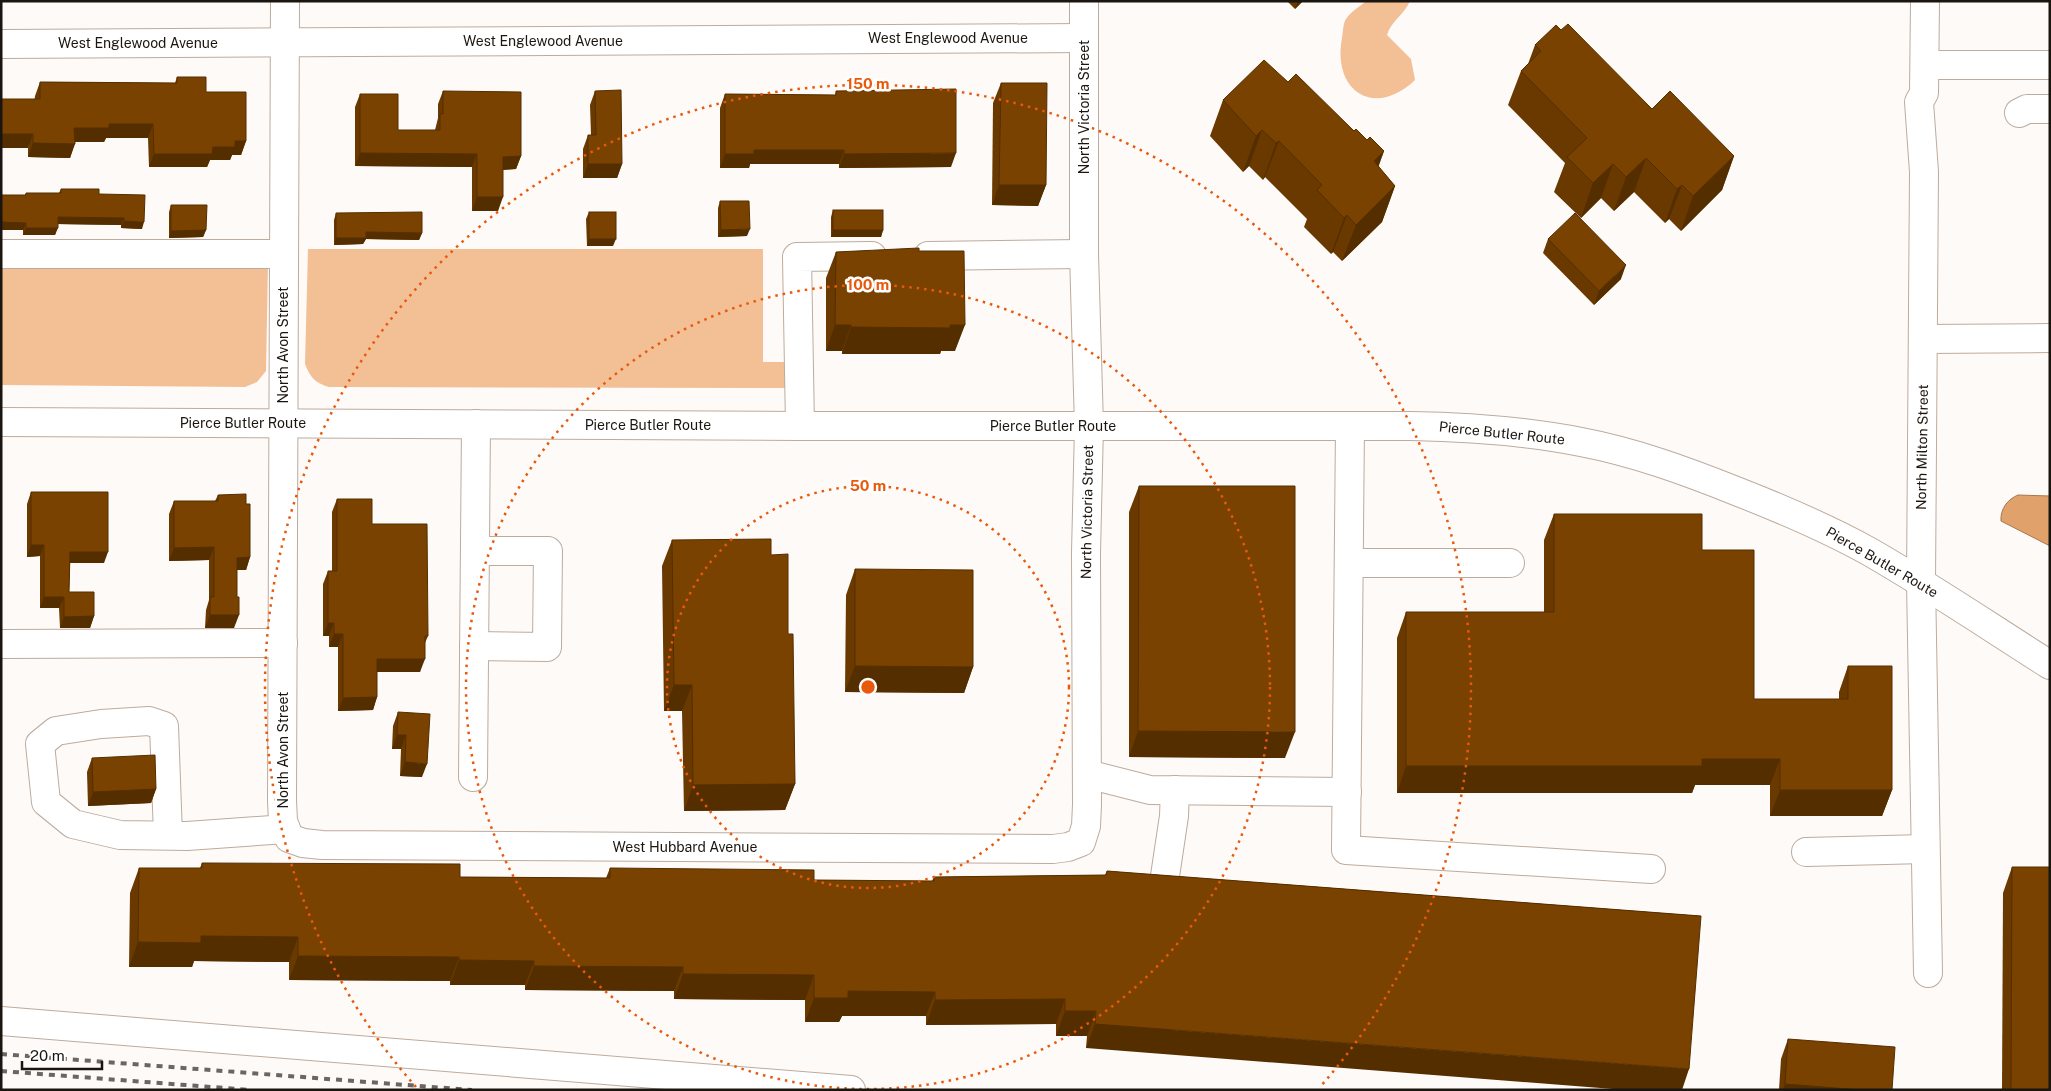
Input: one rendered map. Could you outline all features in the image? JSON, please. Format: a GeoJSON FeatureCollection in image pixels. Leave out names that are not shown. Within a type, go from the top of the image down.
{"type":"FeatureCollection","features":[{"type":"Feature","properties":{"kind":"street","name":"North Avon Street"},"geometry":{"type":"LineString","coordinates":[[285,1],[282,801],[287,833]]}},
{"type":"Feature","properties":{"kind":"street","name":"North Victoria Street"},"geometry":{"type":"LineString","coordinates":[[1081,842],[1086,826],[1087,774],[1086,553],[1089,426],[1084,254],[1084,1]]}},
{"type":"Feature","properties":{"kind":"street","name":"North Milton Street"},"geometry":{"type":"LineString","coordinates":[[1925,1],[1924,93],[1920,102],[1924,172],[1921,582],[1928,973]]}},
{"type":"Feature","properties":{"kind":"street","name":"West Englewood Avenue"},"geometry":{"type":"LineString","coordinates":[[1,44],[1084,38]]}},
{"type":"Feature","properties":{"kind":"street"},"geometry":{"type":"LineString","coordinates":[[1924,65],[2050,64]]}},
{"type":"Feature","properties":{"kind":"street"},"geometry":{"type":"LineString","coordinates":[[2020,113],[2027,109],[2050,109]]}},
{"type":"Feature","properties":{"kind":"street"},"geometry":{"type":"LineString","coordinates":[[1,254],[284,254]]}},
{"type":"Feature","properties":{"kind":"street"},"geometry":{"type":"LineString","coordinates":[[800,426],[797,257],[1084,254]]}},
{"type":"Feature","properties":{"kind":"street"},"geometry":{"type":"LineString","coordinates":[[1923,339],[2050,338]]}},
{"type":"Feature","properties":{"kind":"street","name":"Pierce Butler Route"},"geometry":{"type":"LineString","coordinates":[[1,422],[800,426],[1350,426],[1465,427],[1521,432],[1582,442],[1639,457],[1697,476],[1814,524],[1869,552],[1921,582],[2050,665]]}},
{"type":"Feature","properties":{"kind":"street"},"geometry":{"type":"LineString","coordinates":[[473,777],[476,424]]}},
{"type":"Feature","properties":{"kind":"street"},"geometry":{"type":"LineString","coordinates":[[1350,426],[1346,850],[1651,870]]}},
{"type":"Feature","properties":{"kind":"street"},"geometry":{"type":"LineString","coordinates":[[474,646],[547,647],[548,551],[475,551]]}},
{"type":"Feature","properties":{"kind":"street"},"geometry":{"type":"LineString","coordinates":[[1349,563],[1510,563]]}},
{"type":"Feature","properties":{"kind":"street"},"geometry":{"type":"LineString","coordinates":[[1,644],[283,643]]}},
{"type":"Feature","properties":{"kind":"street","name":"West Hubbard Avenue"},"geometry":{"type":"LineString","coordinates":[[168,835],[164,726],[149,722],[101,724],[56,731],[40,744],[46,802],[73,824],[120,835],[187,836],[287,833],[303,843],[322,845],[1053,849],[1068,847],[1081,842]]}},
{"type":"Feature","properties":{"kind":"street"},"geometry":{"type":"LineString","coordinates":[[1087,774],[1150,790],[1347,792]]}},
{"type":"Feature","properties":{"kind":"street"},"geometry":{"type":"LineString","coordinates":[[1165,876],[1174,816],[1175,790]]}},
{"type":"Feature","properties":{"kind":"street"},"geometry":{"type":"LineString","coordinates":[[1806,852],[1926,849]]}},
{"type":"Feature","properties":{"kind":"street"},"geometry":{"type":"LineString","coordinates":[[1,1021],[851,1090]]}},
{"type":"Feature","properties":{"kind":"shaded area"},"geometry":{"type":"Polygon","coordinates":[[[1366,1],[1410,1],[1391,26],[1387,35],[1411,59],[1415,80],[1400,92],[1385,97],[1371,98],[1359,94],[1350,85],[1343,72],[1341,57],[1344,23],[1350,14],[1366,1]]]}},
{"type":"Feature","properties":{"kind":"shaded area"},"geometry":{"type":"Polygon","coordinates":[[[308,249],[763,249],[763,362],[787,362],[786,388],[329,387],[320,384],[314,379],[305,364],[308,249]]]}},
{"type":"Feature","properties":{"kind":"shaded area"},"geometry":{"type":"Polygon","coordinates":[[[268,263],[266,371],[257,382],[245,387],[1,385],[1,264],[268,263]]]}},
{"type":"Feature","properties":{"kind":"shaded area"},"geometry":{"type":"Polygon","coordinates":[[[2018,495],[2050,496],[2050,546],[2001,521],[2005,505],[2018,495]]]}},
{"type":"Feature","properties":{"kind":"building"},"geometry":{"type":"Polygon","coordinates":[[[1568,24],[1652,109],[1670,91],[1734,156],[1693,196],[1682,185],[1677,189],[1646,158],[1626,177],[1613,164],[1593,183],[1567,157],[1587,138],[1521,71],[1541,51],[1535,45],[1556,25],[1561,30],[1568,24]]]}},
{"type":"Feature","properties":{"kind":"building"},"geometry":{"type":"Polygon","coordinates":[[[1264,60],[1288,82],[1296,74],[1354,131],[1356,129],[1367,140],[1370,137],[1384,151],[1374,161],[1395,186],[1356,225],[1347,215],[1344,218],[1317,190],[1322,185],[1279,141],[1276,143],[1262,130],[1256,136],[1223,100],[1264,60]]]}},
{"type":"Feature","properties":{"kind":"building"},"geometry":{"type":"Polygon","coordinates":[[[177,77],[206,77],[206,92],[246,92],[246,141],[235,141],[235,147],[213,147],[212,154],[154,154],[153,124],[109,124],[109,128],[74,128],[75,144],[33,143],[33,134],[1,134],[1,99],[40,99],[40,82],[177,83],[177,77]]]}},
{"type":"Feature","properties":{"kind":"building"},"geometry":{"type":"Polygon","coordinates":[[[1001,83],[1047,83],[1046,185],[999,185],[1001,83]]]}},
{"type":"Feature","properties":{"kind":"building"},"geometry":{"type":"Polygon","coordinates":[[[956,89],[956,153],[844,154],[844,150],[754,150],[754,154],[725,154],[725,94],[836,95],[836,91],[956,89]]]}},
{"type":"Feature","properties":{"kind":"building"},"geometry":{"type":"Polygon","coordinates":[[[621,90],[622,164],[588,164],[588,135],[596,135],[595,91],[621,90]]]}},
{"type":"Feature","properties":{"kind":"building"},"geometry":{"type":"Polygon","coordinates":[[[443,91],[521,92],[521,156],[503,157],[503,197],[477,197],[477,154],[360,153],[360,94],[398,94],[398,130],[440,130],[440,114],[443,114],[443,91]]]}},
{"type":"Feature","properties":{"kind":"building"},"geometry":{"type":"Polygon","coordinates":[[[61,189],[99,189],[99,194],[145,195],[144,222],[124,221],[124,218],[58,217],[58,228],[26,228],[26,223],[1,222],[1,195],[61,193],[61,189]]]}},
{"type":"Feature","properties":{"kind":"building"},"geometry":{"type":"Polygon","coordinates":[[[720,201],[749,201],[750,229],[721,230],[720,201]]]}},
{"type":"Feature","properties":{"kind":"building"},"geometry":{"type":"Polygon","coordinates":[[[171,205],[207,205],[206,230],[171,231],[171,205]]]}},
{"type":"Feature","properties":{"kind":"building"},"geometry":{"type":"Polygon","coordinates":[[[833,210],[883,210],[883,230],[833,230],[833,210]]]}},
{"type":"Feature","properties":{"kind":"building"},"geometry":{"type":"Polygon","coordinates":[[[422,212],[422,233],[366,232],[366,238],[336,238],[336,213],[422,212]]]}},
{"type":"Feature","properties":{"kind":"building"},"geometry":{"type":"Polygon","coordinates":[[[589,212],[616,212],[616,239],[589,239],[589,212]]]}},
{"type":"Feature","properties":{"kind":"building"},"geometry":{"type":"Polygon","coordinates":[[[1575,213],[1626,265],[1599,291],[1548,239],[1575,213]]]}},
{"type":"Feature","properties":{"kind":"building"},"geometry":{"type":"Polygon","coordinates":[[[919,248],[919,251],[964,251],[965,325],[950,325],[950,328],[851,327],[851,325],[835,325],[836,252],[919,248]]]}},
{"type":"Feature","properties":{"kind":"building"},"geometry":{"type":"Polygon","coordinates":[[[1139,486],[1295,486],[1295,732],[1138,731],[1139,486]]]}},
{"type":"Feature","properties":{"kind":"building"},"geometry":{"type":"Polygon","coordinates":[[[31,492],[108,492],[108,552],[70,552],[69,592],[94,592],[94,616],[64,617],[64,597],[44,597],[44,545],[31,545],[31,492]]]}},
{"type":"Feature","properties":{"kind":"building"},"geometry":{"type":"Polygon","coordinates":[[[246,494],[246,504],[250,504],[250,557],[237,558],[239,615],[210,615],[210,597],[214,597],[214,547],[174,548],[174,501],[218,501],[218,495],[246,494]]]}},
{"type":"Feature","properties":{"kind":"building"},"geometry":{"type":"Polygon","coordinates":[[[337,499],[372,499],[372,524],[427,524],[428,636],[425,636],[425,659],[377,659],[377,697],[343,698],[343,634],[334,634],[334,623],[328,623],[328,571],[337,571],[337,499]]]}},
{"type":"Feature","properties":{"kind":"building"},"geometry":{"type":"Polygon","coordinates":[[[1554,514],[1702,514],[1702,550],[1754,550],[1754,699],[1848,699],[1848,666],[1892,666],[1892,790],[1780,790],[1780,759],[1702,759],[1702,766],[1406,766],[1406,612],[1554,612],[1554,514]]]}},
{"type":"Feature","properties":{"kind":"building"},"geometry":{"type":"Polygon","coordinates":[[[771,539],[771,555],[788,554],[788,634],[793,634],[795,784],[693,785],[692,685],[674,685],[672,540],[771,539]]]}},
{"type":"Feature","properties":{"kind":"building"},"geometry":{"type":"Polygon","coordinates":[[[855,569],[973,570],[973,667],[855,666],[855,569]]]}},
{"type":"Feature","properties":{"kind":"building"},"geometry":{"type":"Polygon","coordinates":[[[398,712],[430,714],[427,764],[405,762],[406,735],[397,735],[398,712]]]}},
{"type":"Feature","properties":{"kind":"building"},"geometry":{"type":"Polygon","coordinates":[[[155,755],[156,789],[93,792],[92,758],[155,755]]]}},
{"type":"Feature","properties":{"kind":"building"},"geometry":{"type":"Polygon","coordinates":[[[202,863],[460,864],[460,877],[610,878],[610,868],[814,870],[814,880],[934,881],[934,877],[1106,875],[1107,871],[1701,916],[1689,1069],[1095,1024],[1096,1011],[1065,1011],[1065,999],[935,1000],[935,992],[848,991],[848,998],[814,998],[814,975],[683,974],[683,967],[534,966],[534,961],[459,960],[459,957],[298,956],[298,937],[201,936],[201,943],[138,942],[139,868],[202,868],[202,863]]]}},
{"type":"Feature","properties":{"kind":"building"},"geometry":{"type":"Polygon","coordinates":[[[2012,867],[2050,867],[2050,1090],[2011,1090],[2012,867]]]}},
{"type":"Feature","properties":{"kind":"building"},"geometry":{"type":"Polygon","coordinates":[[[1788,1039],[1895,1047],[1892,1090],[1861,1090],[1785,1084],[1788,1039]]]}},
{"type":"Feature","properties":{"kind":"railway"},"geometry":{"type":"LineString","coordinates":[[1,1054],[472,1090]]}},
{"type":"Feature","properties":{"kind":"railway"},"geometry":{"type":"LineString","coordinates":[[1,1071],[251,1090]]}}]}
